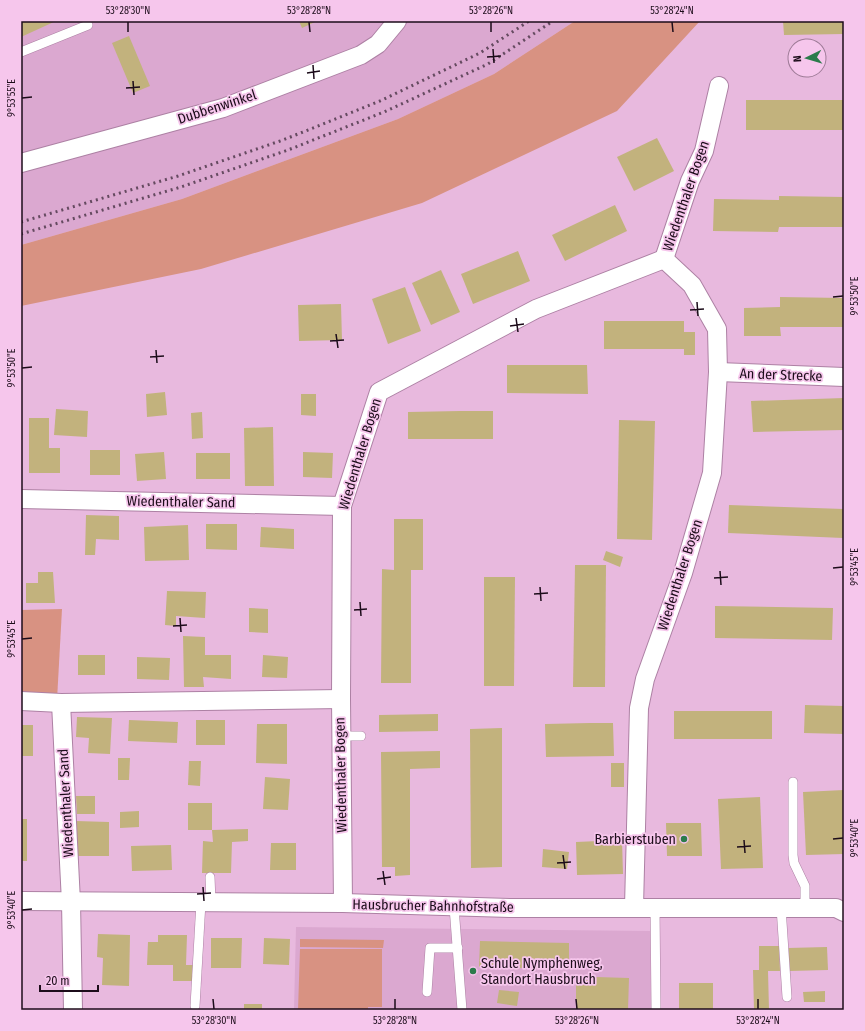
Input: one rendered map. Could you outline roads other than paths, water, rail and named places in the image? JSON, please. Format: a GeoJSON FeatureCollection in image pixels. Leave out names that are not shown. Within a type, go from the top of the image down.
{"type":"FeatureCollection","features":[{"type":"Feature","properties":{"kind":"street","name":"Dubbenwinkel"},"geometry":{"type":"LineString","coordinates":[[21,163],[223,108],[361,55],[378,44],[397,21]]}},
{"type":"Feature","properties":{"kind":"street","name":"Wiedenthaler Bogen"},"geometry":{"type":"LineString","coordinates":[[664,259],[690,181],[704,151],[719,86]]}},
{"type":"Feature","properties":{"kind":"street","name":"Wiedenthaler Bogen"},"geometry":{"type":"LineString","coordinates":[[634,907],[639,708],[645,679],[683,573],[712,473],[718,372],[717,329],[692,285],[664,259]]}},
{"type":"Feature","properties":{"kind":"street","name":"Wiedenthaler Bogen"},"geometry":{"type":"LineString","coordinates":[[343,903],[341,736],[342,506],[378,392],[536,309],[664,259]]}},
{"type":"Feature","properties":{"kind":"street","name":"An der Strecke"},"geometry":{"type":"LineString","coordinates":[[718,372],[844,377]]}},
{"type":"Feature","properties":{"kind":"street","name":"Wiedenthaler Sand"},"geometry":{"type":"LineString","coordinates":[[21,499],[342,506]]}},
{"type":"Feature","properties":{"kind":"street"},"geometry":{"type":"LineString","coordinates":[[21,701],[61,704],[341,699]]}},
{"type":"Feature","properties":{"kind":"street","name":"Wiedenthaler Sand"},"geometry":{"type":"LineString","coordinates":[[61,704],[71,902],[73,1010]]}},
{"type":"Feature","properties":{"kind":"street","name":"Hausbrucher Bahnhofstraße"},"geometry":{"type":"LineString","coordinates":[[21,902],[343,903],[454,907],[781,907],[836,908],[844,912]]}},
{"type":"Feature","properties":{"kind":"lane"},"geometry":{"type":"LineString","coordinates":[[21,52],[88,25]]}},
{"type":"Feature","properties":{"kind":"lane"},"geometry":{"type":"LineString","coordinates":[[341,736],[361,736]]}},
{"type":"Feature","properties":{"kind":"lane"},"geometry":{"type":"LineString","coordinates":[[793,782],[793,855],[794,863],[805,886],[805,908]]}},
{"type":"Feature","properties":{"kind":"lane"},"geometry":{"type":"LineString","coordinates":[[195,1006],[210,877]]}},
{"type":"Feature","properties":{"kind":"lane"},"geometry":{"type":"LineString","coordinates":[[454,907],[462,1010]]}},
{"type":"Feature","properties":{"kind":"lane"},"geometry":{"type":"LineString","coordinates":[[655,907],[656,1010]]}},
{"type":"Feature","properties":{"kind":"lane"},"geometry":{"type":"LineString","coordinates":[[781,907],[787,997]]}},
{"type":"Feature","properties":{"kind":"lane"},"geometry":{"type":"LineString","coordinates":[[427,992],[430,948],[458,948]]}},
{"type":"Feature","properties":{"kind":"railway"},"geometry":{"type":"LineString","coordinates":[[21,222],[178,176],[283,140],[380,101],[480,53],[529,21]]}},
{"type":"Feature","properties":{"kind":"railway"},"geometry":{"type":"LineString","coordinates":[[21,234],[181,187],[288,150],[384,112],[488,64],[553,21]]}},
{"type":"Feature","properties":{"kind":"place","name":"Barbierstuben"},"geometry":{"type":"Point","coordinates":[684,839]}},
{"type":"Feature","properties":{"kind":"place","name":"Schule Nymphenweg, Standort Hausbruch"},"geometry":{"type":"Point","coordinates":[473,971]}}]}
